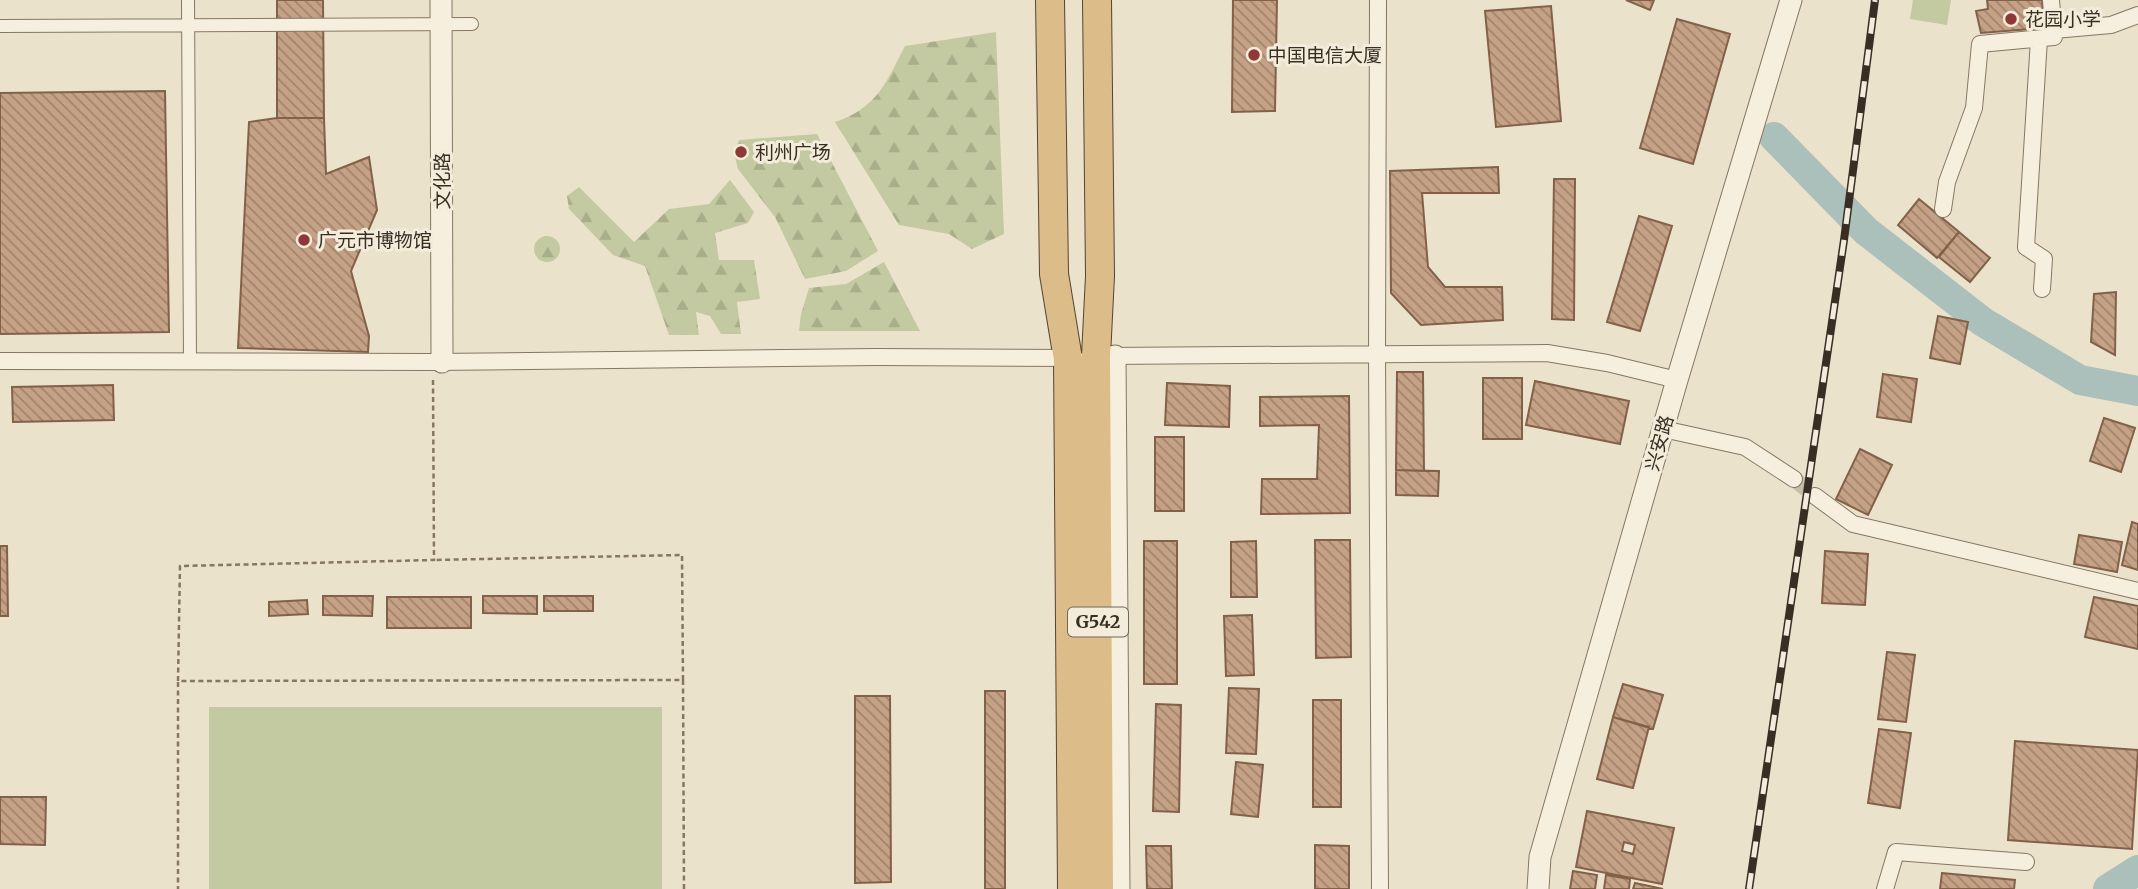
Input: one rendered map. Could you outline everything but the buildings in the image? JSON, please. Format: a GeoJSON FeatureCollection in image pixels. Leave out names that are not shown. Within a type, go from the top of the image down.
{"type":"FeatureCollection","features":[{"type":"Feature","properties":{"kind":"highway","name":"G542"},"geometry":{"type":"LineString","coordinates":[[1050,0],[1054,274],[1093,357],[1099,889]]}},
{"type":"Feature","properties":{"kind":"highway","name":"G542"},"geometry":{"type":"LineString","coordinates":[[1072,889],[1093,357],[1100,276],[1097,0]]}},
{"type":"Feature","properties":{"kind":"street"},"geometry":{"type":"LineString","coordinates":[[188,0],[190,362]]}},
{"type":"Feature","properties":{"kind":"street","name":"文化路"},"geometry":{"type":"LineString","coordinates":[[438,362],[441,0]]}},
{"type":"Feature","properties":{"kind":"street"},"geometry":{"type":"LineString","coordinates":[[1378,0],[1380,889]]}},
{"type":"Feature","properties":{"kind":"street","name":"兴安路"},"geometry":{"type":"LineString","coordinates":[[1538,889],[1540,857],[1677,380],[1791,0]]}},
{"type":"Feature","properties":{"kind":"street"},"geometry":{"type":"LineString","coordinates":[[1943,209],[1947,182],[1974,108],[1980,44],[2054,37],[2051,0]]}},
{"type":"Feature","properties":{"kind":"street"},"geometry":{"type":"LineString","coordinates":[[2054,30],[2110,25],[2138,15]]}},
{"type":"Feature","properties":{"kind":"street"},"geometry":{"type":"LineString","coordinates":[[0,26],[472,24]]}},
{"type":"Feature","properties":{"kind":"street"},"geometry":{"type":"LineString","coordinates":[[2039,39],[2026,247],[2043,259],[2042,289]]}},
{"type":"Feature","properties":{"kind":"street"},"geometry":{"type":"LineString","coordinates":[[0,361],[438,362],[1547,353],[1606,363],[1677,380]]}},
{"type":"Feature","properties":{"kind":"street"},"geometry":{"type":"LineString","coordinates":[[1093,357],[1119,889]]}},
{"type":"Feature","properties":{"kind":"street"},"geometry":{"type":"LineString","coordinates":[[1663,429],[1745,447],[1794,479]]}},
{"type":"Feature","properties":{"kind":"street"},"geometry":{"type":"LineString","coordinates":[[1815,496],[1853,523],[2138,591]]}},
{"type":"Feature","properties":{"kind":"street"},"geometry":{"type":"LineString","coordinates":[[1885,889],[1896,852],[2026,862]]}},
{"type":"Feature","properties":{"kind":"path"},"geometry":{"type":"LineString","coordinates":[[434,560],[438,362]]}},
{"type":"Feature","properties":{"kind":"path"},"geometry":{"type":"LineString","coordinates":[[178,889],[180,566],[682,555],[684,889]]}},
{"type":"Feature","properties":{"kind":"path"},"geometry":{"type":"LineString","coordinates":[[178,681],[683,680]]}},
{"type":"Feature","properties":{"kind":"green space"},"geometry":{"type":"Polygon","coordinates":[[[1913,0],[1951,0],[1947,25],[1910,19],[1913,0]]]}},
{"type":"Feature","properties":{"kind":"green space"},"geometry":{"type":"Polygon","coordinates":[[[996,32],[1004,234],[972,249],[949,234],[899,225],[835,122],[871,102],[886,83],[905,46],[996,32]]]}},
{"type":"Feature","properties":{"kind":"green space"},"geometry":{"type":"Polygon","coordinates":[[[817,134],[878,251],[846,271],[805,279],[775,217],[738,169],[734,153],[739,140],[817,134]]]}},
{"type":"Feature","properties":{"kind":"green space"},"geometry":{"type":"Polygon","coordinates":[[[730,180],[754,212],[748,223],[715,233],[719,260],[754,260],[760,299],[737,302],[741,334],[721,334],[710,316],[696,312],[699,335],[669,335],[645,266],[613,255],[569,209],[567,196],[579,187],[634,242],[669,209],[709,204],[730,180]]]}},
{"type":"Feature","properties":{"kind":"green space"},"geometry":{"type":"Polygon","coordinates":[[[547,236],[556,240],[560,249],[556,258],[547,262],[538,258],[534,249],[538,240],[547,236]]]}},
{"type":"Feature","properties":{"kind":"green space"},"geometry":{"type":"Polygon","coordinates":[[[884,262],[920,331],[799,331],[809,288],[846,284],[884,262]]]}},
{"type":"Feature","properties":{"kind":"green space"},"geometry":{"type":"Polygon","coordinates":[[[209,707],[662,707],[662,889],[209,889],[209,707]]]}},
{"type":"Feature","properties":{"kind":"waterway"},"geometry":{"type":"LineString","coordinates":[[1774,137],[1866,231],[1983,322],[2080,380],[2138,391]]}},
{"type":"Feature","properties":{"kind":"waterway"},"geometry":{"type":"LineString","coordinates":[[2108,889],[2138,870]]}},
{"type":"Feature","properties":{"kind":"tunnel"},"geometry":{"type":"LineString","coordinates":[[1794,479],[1815,496]]}},
{"type":"Feature","properties":{"kind":"railway"},"geometry":{"type":"LineString","coordinates":[[1749,889],[1844,240],[1875,0]]}},
{"type":"Feature","properties":{"kind":"place","name":"花园小学"},"geometry":{"type":"Point","coordinates":[2011,19]}},
{"type":"Feature","properties":{"kind":"place","name":"中国电信大厦"},"geometry":{"type":"Point","coordinates":[1254,55]}},
{"type":"Feature","properties":{"kind":"place","name":"利州广场"},"geometry":{"type":"Point","coordinates":[741,152]}},
{"type":"Feature","properties":{"kind":"place","name":"广元市博物馆"},"geometry":{"type":"Point","coordinates":[304,240]}}]}
